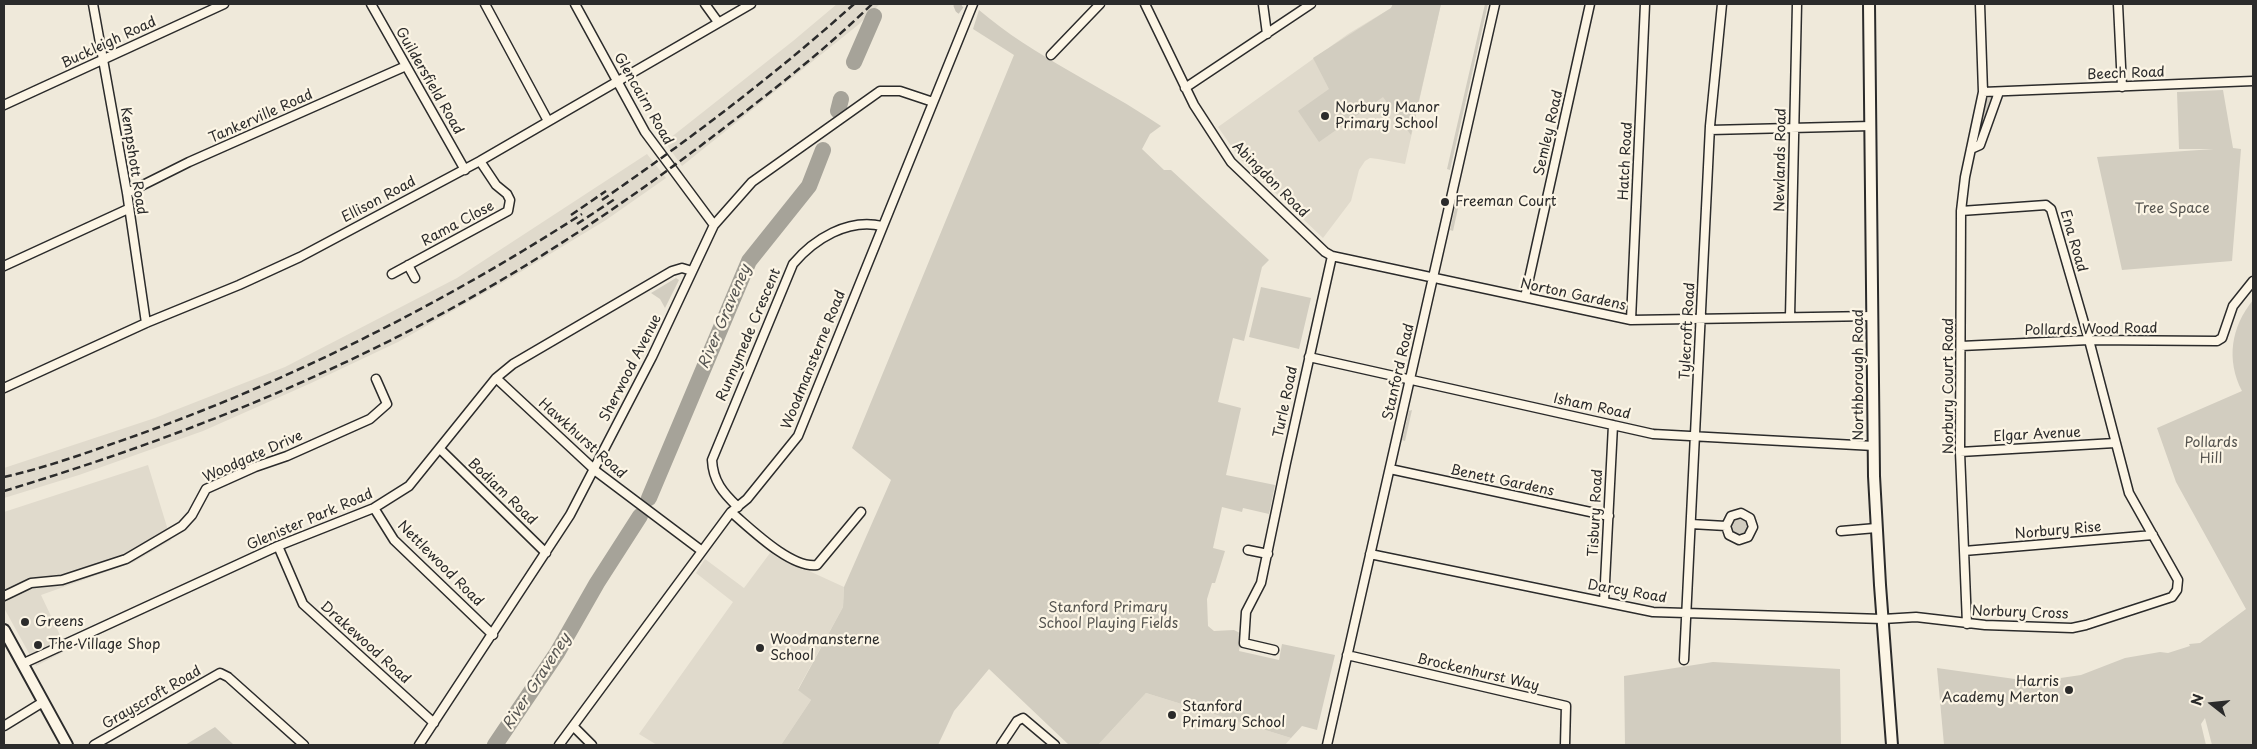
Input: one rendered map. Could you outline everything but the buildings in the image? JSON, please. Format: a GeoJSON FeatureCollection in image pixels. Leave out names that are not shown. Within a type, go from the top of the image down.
{"type":"FeatureCollection","features":[{"type":"Feature","properties":{"kind":"street","name":"Kempshott Road"},"geometry":{"type":"LineString","coordinates":[[93,4],[127,193],[146,323]]}},
{"type":"Feature","properties":{"kind":"street","name":"Buckleigh Road"},"geometry":{"type":"LineString","coordinates":[[4,105],[224,4]]}},
{"type":"Feature","properties":{"kind":"street","name":"Guildersfield Road"},"geometry":{"type":"LineString","coordinates":[[371,4],[465,170]]}},
{"type":"Feature","properties":{"kind":"street"},"geometry":{"type":"LineString","coordinates":[[485,4],[548,121]]}},
{"type":"Feature","properties":{"kind":"street","name":"Glencairn Road"},"geometry":{"type":"LineString","coordinates":[[575,4],[645,132],[714,226]]}},
{"type":"Feature","properties":{"kind":"street"},"geometry":{"type":"LineString","coordinates":[[704,4],[718,22]]}},
{"type":"Feature","properties":{"kind":"street","name":"Ellison Road"},"geometry":{"type":"LineString","coordinates":[[4,388],[146,323],[239,285],[300,257],[465,170],[750,4]]}},
{"type":"Feature","properties":{"kind":"street","name":"Woodmansterne Road"},"geometry":{"type":"LineString","coordinates":[[559,745],[702,551],[734,510],[747,499],[798,436],[973,4]]}},
{"type":"Feature","properties":{"kind":"street"},"geometry":{"type":"LineString","coordinates":[[1051,56],[1100,4]]}},
{"type":"Feature","properties":{"kind":"street","name":"Abingdon Road"},"geometry":{"type":"LineString","coordinates":[[1145,4],[1185,88],[1208,130],[1230,162],[1325,252],[1332,256]]}},
{"type":"Feature","properties":{"kind":"street"},"geometry":{"type":"LineString","coordinates":[[1263,4],[1267,34]]}},
{"type":"Feature","properties":{"kind":"street"},"geometry":{"type":"LineString","coordinates":[[1185,88],[1311,4]]}},
{"type":"Feature","properties":{"kind":"street","name":"Stanford Road"},"geometry":{"type":"LineString","coordinates":[[1327,745],[1495,4]]}},
{"type":"Feature","properties":{"kind":"street","name":"Semley Road"},"geometry":{"type":"LineString","coordinates":[[1525,297],[1590,4]]}},
{"type":"Feature","properties":{"kind":"street","name":"Hatch Road"},"geometry":{"type":"LineString","coordinates":[[1631,320],[1646,4]]}},
{"type":"Feature","properties":{"kind":"street","name":"Tylecroft Road"},"geometry":{"type":"LineString","coordinates":[[1684,660],[1710,130],[1722,4]]}},
{"type":"Feature","properties":{"kind":"street","name":"Newlands Road"},"geometry":{"type":"LineString","coordinates":[[1790,317],[1797,4]]}},
{"type":"Feature","properties":{"kind":"street","name":"Northborough Road"},"geometry":{"type":"LineString","coordinates":[[1869,4],[1876,528],[1892,745]]}},
{"type":"Feature","properties":{"kind":"street","name":"Norbury Court Road"},"geometry":{"type":"LineString","coordinates":[[1966,624],[1960,452],[1961,211],[1983,92],[1980,4]]}},
{"type":"Feature","properties":{"kind":"street"},"geometry":{"type":"LineString","coordinates":[[2118,4],[2122,87]]}},
{"type":"Feature","properties":{"kind":"street","name":"Tankerville Road"},"geometry":{"type":"LineString","coordinates":[[127,193],[189,162],[406,66]]}},
{"type":"Feature","properties":{"kind":"street","name":"Beech Road"},"geometry":{"type":"LineString","coordinates":[[1999,92],[2253,81]]}},
{"type":"Feature","properties":{"kind":"street","name":"Sherwood Avenue"},"geometry":{"type":"LineString","coordinates":[[419,745],[570,515],[652,357],[714,226],[752,182],[880,91],[900,91],[933,102]]}},
{"type":"Feature","properties":{"kind":"street"},"geometry":{"type":"LineString","coordinates":[[1983,92],[1999,92]]}},
{"type":"Feature","properties":{"kind":"street","name":"Norbury Court Road"},"geometry":{"type":"LineString","coordinates":[[1971,149],[1980,145],[1999,92]]}},
{"type":"Feature","properties":{"kind":"street"},"geometry":{"type":"LineString","coordinates":[[1710,130],[1871,126]]}},
{"type":"Feature","properties":{"kind":"street","name":"Rama Close"},"geometry":{"type":"LineString","coordinates":[[392,274],[508,211],[510,200],[507,194],[496,186],[480,161]]}},
{"type":"Feature","properties":{"kind":"street","name":"Ena Road"},"geometry":{"type":"LineString","coordinates":[[1961,211],[2046,205],[2050,207],[2089,340]]}},
{"type":"Feature","properties":{"kind":"street"},"geometry":{"type":"LineString","coordinates":[[4,266],[128,209]]}},
{"type":"Feature","properties":{"kind":"street","name":"Runnymede Crescent"},"geometry":{"type":"LineString","coordinates":[[861,512],[817,565],[810,566],[789,557],[772,546],[734,510],[714,478],[712,460],[793,264],[806,248],[841,229],[865,224],[882,226]]}},
{"type":"Feature","properties":{"kind":"street","name":"Norton Gardens"},"geometry":{"type":"LineString","coordinates":[[1332,256],[1631,320],[1873,316]]}},
{"type":"Feature","properties":{"kind":"street","name":"Turle Road"},"geometry":{"type":"LineString","coordinates":[[1274,650],[1244,643],[1246,612],[1260,587],[1268,554],[1332,256]]}},
{"type":"Feature","properties":{"kind":"street"},"geometry":{"type":"LineString","coordinates":[[408,265],[415,278]]}},
{"type":"Feature","properties":{"kind":"street","name":"Glenister Park Road"},"geometry":{"type":"LineString","coordinates":[[22,664],[278,546],[374,508],[409,486],[496,378],[513,364],[672,271],[682,268],[692,271]]}},
{"type":"Feature","properties":{"kind":"street","name":"Pollards Wood Road"},"geometry":{"type":"LineString","coordinates":[[1961,346],[2089,340],[2221,340],[2233,306],[2253,281]]}},
{"type":"Feature","properties":{"kind":"street"},"geometry":{"type":"LineString","coordinates":[[2089,340],[2131,499],[2153,535]]}},
{"type":"Feature","properties":{"kind":"street","name":"Isham Road"},"geometry":{"type":"LineString","coordinates":[[1309,357],[1653,434],[1874,446]]}},
{"type":"Feature","properties":{"kind":"street","name":"Hawkhurst Road"},"geometry":{"type":"LineString","coordinates":[[496,378],[593,468],[702,551]]}},
{"type":"Feature","properties":{"kind":"street","name":"Woodgate Drive"},"geometry":{"type":"LineString","coordinates":[[4,596],[31,583],[62,580],[126,559],[182,526],[192,514],[206,489],[370,419],[387,404],[376,379]]}},
{"type":"Feature","properties":{"kind":"street","name":"Tisbury Road"},"geometry":{"type":"LineString","coordinates":[[1604,602],[1613,425]]}},
{"type":"Feature","properties":{"kind":"street","name":"Elgar Avenue"},"geometry":{"type":"LineString","coordinates":[[1960,452],[2116,443]]}},
{"type":"Feature","properties":{"kind":"street","name":"Bodiam Road"},"geometry":{"type":"LineString","coordinates":[[440,449],[546,553]]}},
{"type":"Feature","properties":{"kind":"street","name":"Benett Gardens"},"geometry":{"type":"LineString","coordinates":[[1390,469],[1609,516]]}},
{"type":"Feature","properties":{"kind":"street","name":"Nettlewood Road"},"geometry":{"type":"LineString","coordinates":[[374,508],[394,540],[493,635]]}},
{"type":"Feature","properties":{"kind":"street"},"geometry":{"type":"LineString","coordinates":[[1691,524],[1726,526]]}},
{"type":"Feature","properties":{"kind":"street"},"geometry":{"type":"LineString","coordinates":[[1841,531],[1876,528]]}},
{"type":"Feature","properties":{"kind":"street","name":"Norbury Rise"},"geometry":{"type":"LineString","coordinates":[[1964,551],[2153,535]]}},
{"type":"Feature","properties":{"kind":"street","name":"Norbury Cross"},"geometry":{"type":"LineString","coordinates":[[1883,619],[1916,618],[1966,624],[2050,628],[2079,627],[2168,599],[2178,590],[2178,580],[2153,535]]}},
{"type":"Feature","properties":{"kind":"street","name":"Drakewood Road"},"geometry":{"type":"LineString","coordinates":[[278,546],[303,604],[434,723]]}},
{"type":"Feature","properties":{"kind":"street"},"geometry":{"type":"LineString","coordinates":[[1248,550],[1268,554]]}},
{"type":"Feature","properties":{"kind":"street","name":"Darcy Road"},"geometry":{"type":"LineString","coordinates":[[1370,554],[1646,611],[1883,619]]}},
{"type":"Feature","properties":{"kind":"street"},"geometry":{"type":"LineString","coordinates":[[4,630],[67,745]]}},
{"type":"Feature","properties":{"kind":"street","name":"Brockenhurst Way"},"geometry":{"type":"LineString","coordinates":[[1347,655],[1566,706],[1565,745]]}},
{"type":"Feature","properties":{"kind":"street","name":"Grayscroft Road"},"geometry":{"type":"LineString","coordinates":[[94,745],[217,675],[222,674],[228,676],[303,745]]}},
{"type":"Feature","properties":{"kind":"street"},"geometry":{"type":"LineString","coordinates":[[4,726],[43,702]]}},
{"type":"Feature","properties":{"kind":"street"},"geometry":{"type":"LineString","coordinates":[[1000,745],[1019,719],[1023,718],[1055,745]]}},
{"type":"Feature","properties":{"kind":"street"},"geometry":{"type":"LineString","coordinates":[[574,727],[592,745]]}},
{"type":"Feature","properties":{"kind":"shaded area"},"geometry":{"type":"Polygon","coordinates":[[[837,4],[880,4],[858,25],[682,166],[665,142],[837,4]]]}},
{"type":"Feature","properties":{"kind":"shaded area","name":"Norbury Manor Primary School"},"geometry":{"type":"Polygon","coordinates":[[[1393,4],[1441,4],[1405,164],[1370,158],[1365,161],[1359,170],[1351,201],[1323,238],[1241,160],[1218,127],[1348,34],[1391,8],[1393,4]]]}},
{"type":"Feature","properties":{"kind":"shaded area"},"geometry":{"type":"Polygon","coordinates":[[[647,154],[666,178],[606,220],[509,279],[398,342],[203,431],[79,475],[4,498],[4,468],[155,418],[285,367],[457,278],[647,154]]]}},
{"type":"Feature","properties":{"kind":"shaded area"},"geometry":{"type":"Polygon","coordinates":[[[148,465],[171,540],[134,562],[41,595],[67,650],[36,666],[4,608],[4,512],[148,465]]]}},
{"type":"Feature","properties":{"kind":"shaded area","name":"Woodmansterne School"},"geometry":{"type":"Polygon","coordinates":[[[770,553],[844,587],[843,607],[798,689],[811,700],[781,745],[657,745],[639,734],[733,602],[696,573],[705,559],[744,588],[770,553]]]}},
{"type":"Feature","properties":{"kind":"shaded area","name":"Stanford Primary School"},"geometry":{"type":"Polygon","coordinates":[[[1146,693],[1291,738],[1285,745],[1098,745],[1146,693]]]}},
{"type":"Feature","properties":{"kind":"green space"},"geometry":{"type":"Polygon","coordinates":[[[1393,4],[1441,4],[1411,135],[1383,97],[1319,142],[1298,111],[1329,89],[1313,58],[1391,8],[1393,4]]]}},
{"type":"Feature","properties":{"kind":"green space"},"geometry":{"type":"Polygon","coordinates":[[[1485,4],[1488,4],[1450,170],[1447,169],[1485,4]]]}},
{"type":"Feature","properties":{"kind":"green space","name":"Stanford Primary School Playing Fields"},"geometry":{"type":"Polygon","coordinates":[[[979,10],[1000,27],[1045,57],[1161,126],[1150,134],[1142,149],[1164,170],[1171,170],[1269,260],[1262,267],[1244,341],[1233,338],[1218,402],[1241,408],[1226,475],[1275,485],[1269,514],[1243,508],[1242,512],[1222,507],[1213,548],[1225,551],[1215,583],[1212,583],[1207,599],[1208,626],[1214,631],[1234,630],[1242,634],[1239,651],[1279,660],[1282,644],[1335,655],[1317,730],[1302,726],[1291,738],[1146,693],[1098,745],[1069,745],[989,669],[954,711],[938,745],[781,745],[811,700],[798,690],[843,607],[844,587],[891,480],[852,448],[1014,55],[973,29],[979,10]]]}},
{"type":"Feature","properties":{"kind":"green space","name":"Tree Space"},"geometry":{"type":"Polygon","coordinates":[[[2223,90],[2233,148],[2241,149],[2232,261],[2122,270],[2097,157],[2214,149],[2179,149],[2177,92],[2223,90]]]}},
{"type":"Feature","properties":{"kind":"green space"},"geometry":{"type":"Polygon","coordinates":[[[1991,97],[1992,100],[1977,139],[1985,100],[1991,97]]]}},
{"type":"Feature","properties":{"kind":"green space"},"geometry":{"type":"Polygon","coordinates":[[[1457,199],[1460,199],[1453,231],[1450,230],[1457,199]]]}},
{"type":"Feature","properties":{"kind":"green space"},"geometry":{"type":"Polygon","coordinates":[[[676,278],[679,280],[665,308],[660,299],[651,293],[676,278]]]}},
{"type":"Feature","properties":{"kind":"green space"},"geometry":{"type":"Polygon","coordinates":[[[1261,287],[1311,298],[1299,349],[1249,337],[1261,287]]]}},
{"type":"Feature","properties":{"kind":"green space","name":"Pollards Hill"},"geometry":{"type":"Polygon","coordinates":[[[2253,300],[2253,745],[2212,745],[2205,718],[2201,724],[2206,745],[1944,745],[1937,668],[2029,681],[2081,675],[2125,658],[2160,652],[2168,653],[2190,646],[2189,644],[2200,643],[2246,609],[2176,482],[2157,428],[2242,391],[2234,368],[2233,344],[2240,321],[2253,300]]]}},
{"type":"Feature","properties":{"kind":"green space"},"geometry":{"type":"Polygon","coordinates":[[[1412,410],[1405,441],[1402,440],[1409,411],[1412,410]]]}},
{"type":"Feature","properties":{"kind":"green space"},"geometry":{"type":"Polygon","coordinates":[[[1736,514],[1751,521],[1745,537],[1733,536],[1728,522],[1736,514]]]}},
{"type":"Feature","properties":{"kind":"green space"},"geometry":{"type":"Polygon","coordinates":[[[1713,662],[1840,669],[1841,745],[1625,745],[1624,676],[1713,662]]]}},
{"type":"Feature","properties":{"kind":"green space"},"geometry":{"type":"Polygon","coordinates":[[[215,727],[234,745],[185,745],[215,727]]]}},
{"type":"Feature","properties":{"kind":"waterway","name":"River Graveney"},"geometry":{"type":"LineString","coordinates":[[854,62],[874,16]]}},
{"type":"Feature","properties":{"kind":"waterway","name":"River Graveney"},"geometry":{"type":"LineString","coordinates":[[838,111],[841,99]]}},
{"type":"Feature","properties":{"kind":"waterway","name":"River Graveney"},"geometry":{"type":"LineString","coordinates":[[649,498],[749,261],[809,186],[823,150]]}},
{"type":"Feature","properties":{"kind":"waterway","name":"River Graveney"},"geometry":{"type":"LineString","coordinates":[[495,745],[557,653],[597,583],[640,516]]}},
{"type":"Feature","properties":{"kind":"tunnel"},"geometry":{"type":"LineString","coordinates":[[957,4],[959,9],[967,15]]}},
{"type":"Feature","properties":{"kind":"railway"},"geometry":{"type":"LineString","coordinates":[[602,200],[731,106],[794,56],[854,4]]}},
{"type":"Feature","properties":{"kind":"railway"},"geometry":{"type":"LineString","coordinates":[[4,491],[157,440],[257,401],[355,358],[447,311],[532,262],[654,180],[787,79],[872,4]]}},
{"type":"Feature","properties":{"kind":"railway"},"geometry":{"type":"LineString","coordinates":[[571,215],[606,191]]}},
{"type":"Feature","properties":{"kind":"railway"},"geometry":{"type":"LineString","coordinates":[[577,224],[615,199]]}},
{"type":"Feature","properties":{"kind":"railway"},"geometry":{"type":"LineString","coordinates":[[4,477],[81,455],[186,417],[303,367],[417,311],[528,248],[582,214]]}},
{"type":"Feature","properties":{"kind":"place","name":"Norbury Manor Primary School"},"geometry":{"type":"Point","coordinates":[1325,116]}},
{"type":"Feature","properties":{"kind":"place","name":"Freeman Court"},"geometry":{"type":"Point","coordinates":[1445,202]}},
{"type":"Feature","properties":{"kind":"place","name":"Greens"},"geometry":{"type":"Point","coordinates":[25,622]}},
{"type":"Feature","properties":{"kind":"place","name":"The Village Shop"},"geometry":{"type":"Point","coordinates":[38,645]}},
{"type":"Feature","properties":{"kind":"place","name":"Woodmansterne School"},"geometry":{"type":"Point","coordinates":[760,648]}},
{"type":"Feature","properties":{"kind":"place","name":"Harris Academy Merton"},"geometry":{"type":"Point","coordinates":[2069,690]}},
{"type":"Feature","properties":{"kind":"place","name":"Stanford Primary School"},"geometry":{"type":"Point","coordinates":[1172,715]}}]}
